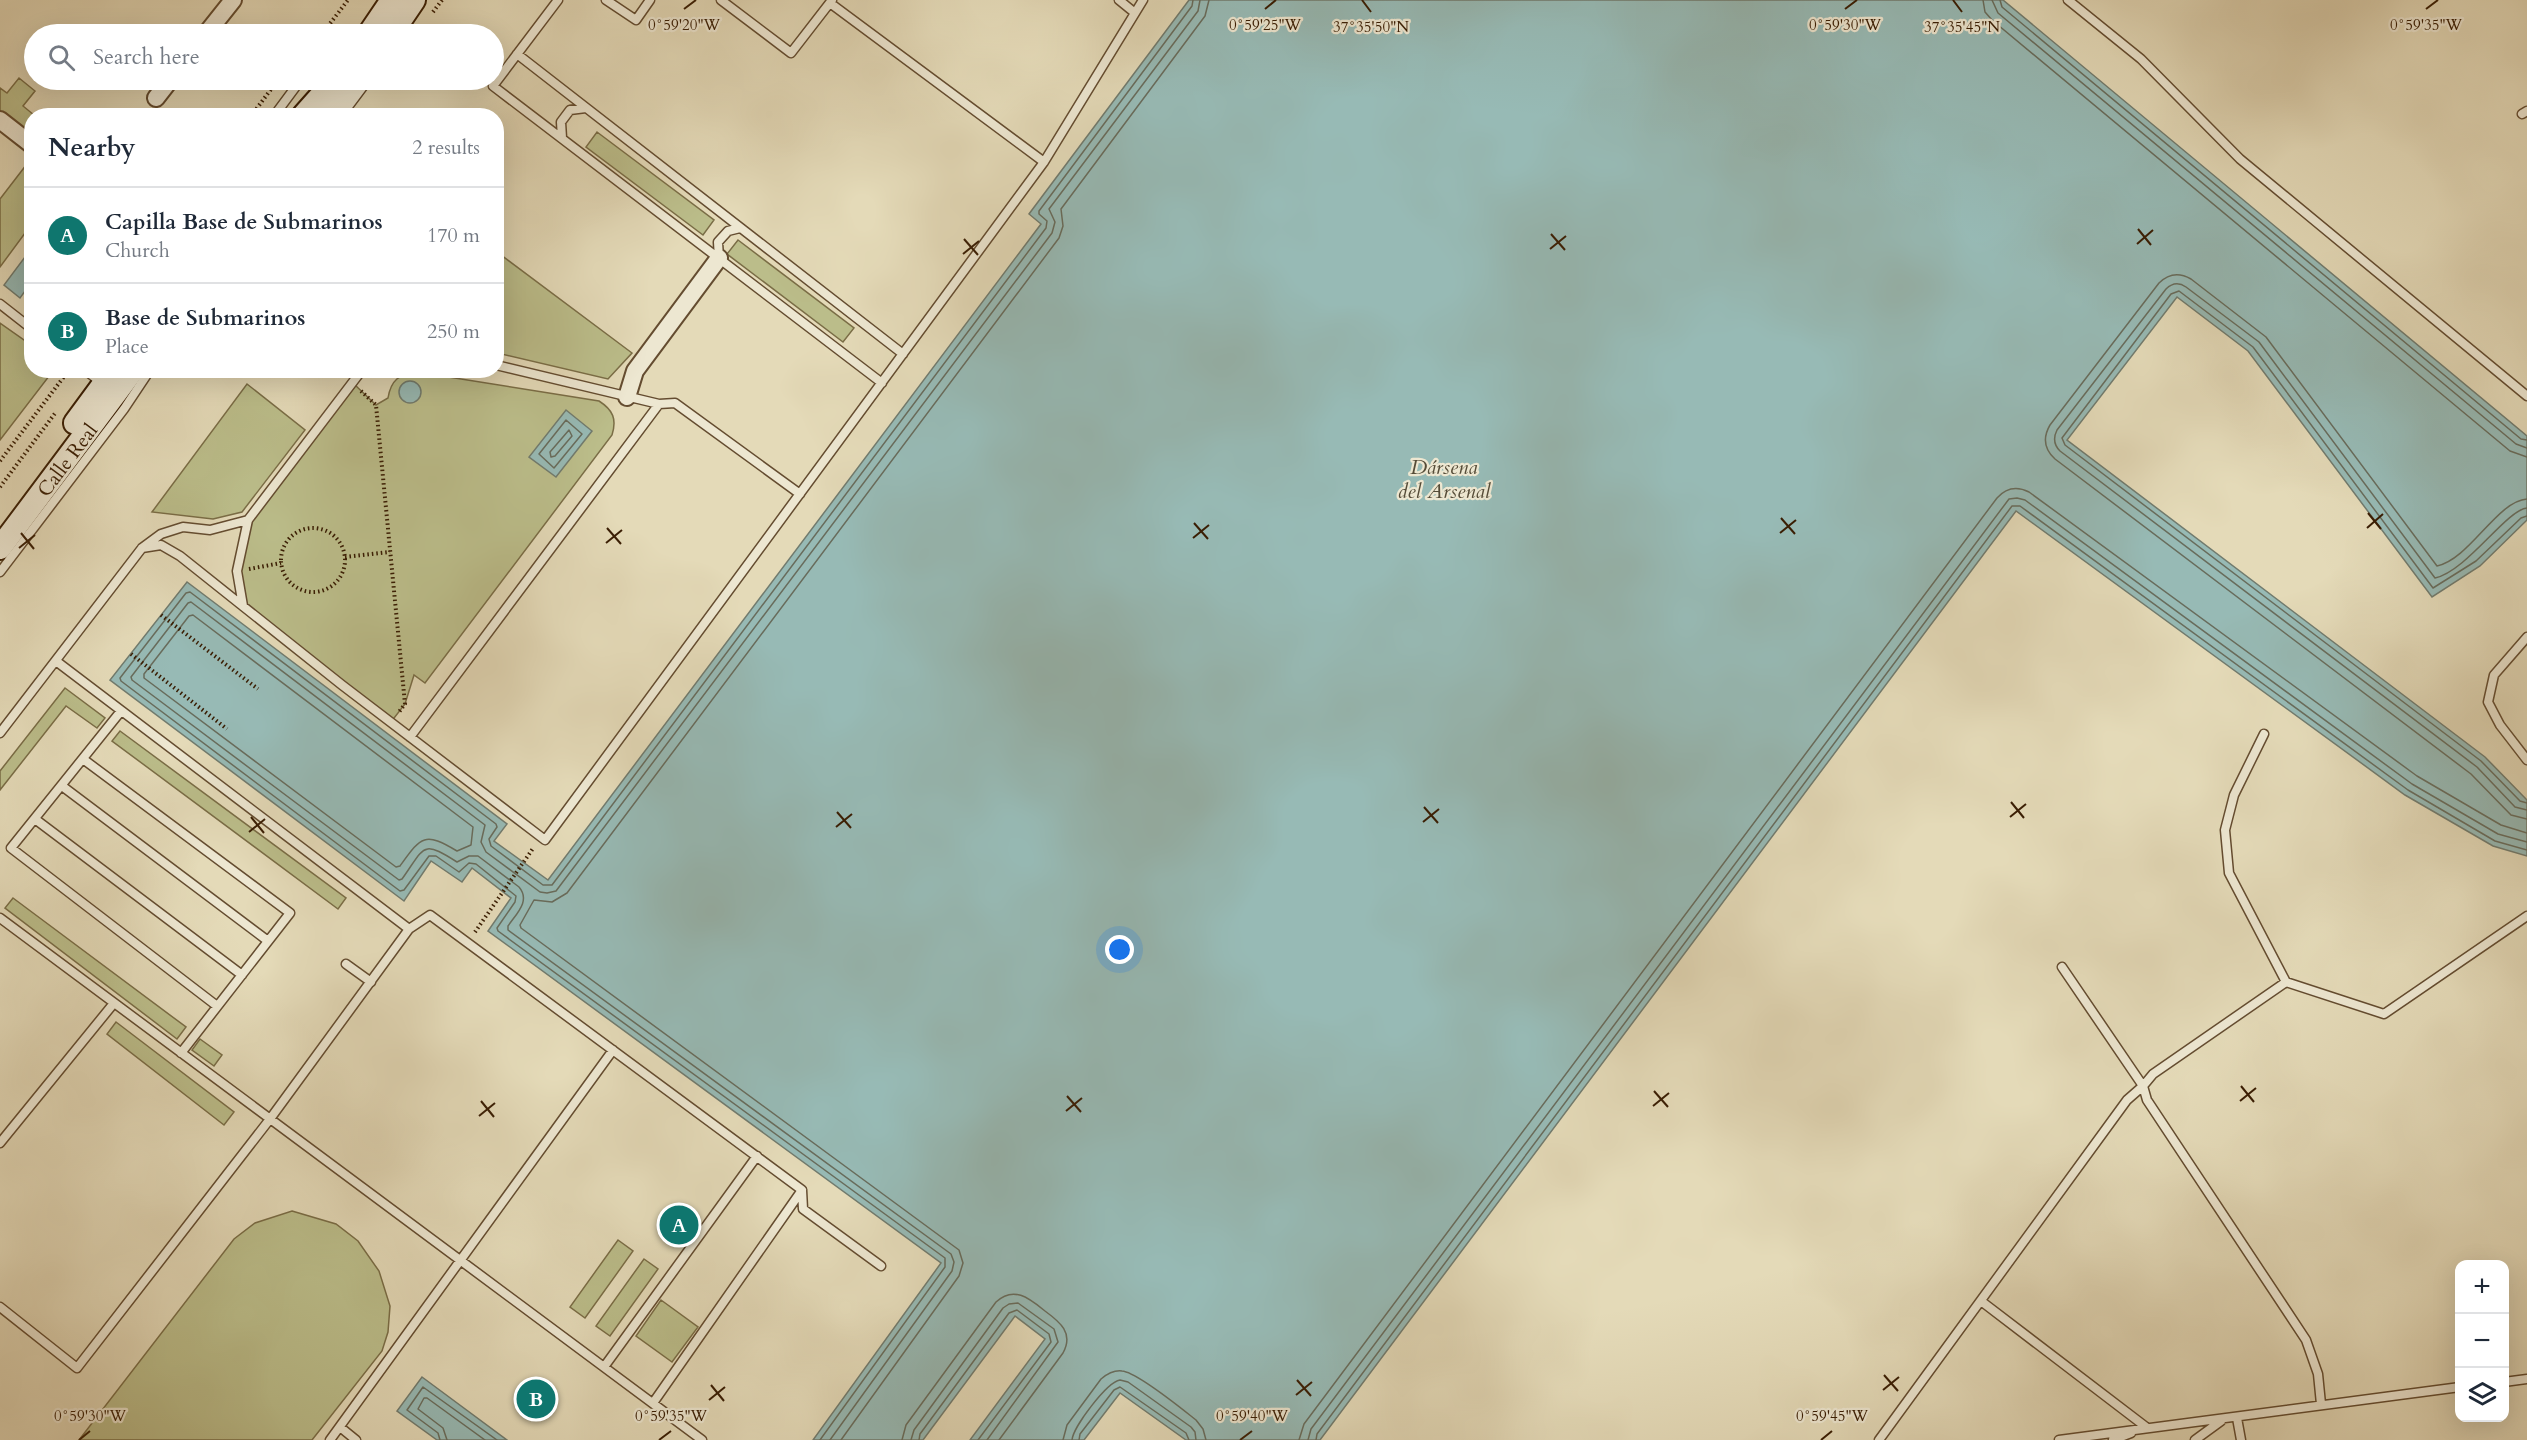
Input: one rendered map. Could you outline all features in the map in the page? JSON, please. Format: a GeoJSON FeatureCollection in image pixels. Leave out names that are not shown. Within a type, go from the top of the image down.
{"type":"FeatureCollection","features":[{"type":"Feature","properties":{"kind":"main road"},"geometry":{"type":"LineString","coordinates":[[376,24],[392,0]]}},
{"type":"Feature","properties":{"kind":"main road"},"geometry":{"type":"LineString","coordinates":[[398,24],[414,0]]}},
{"type":"Feature","properties":{"kind":"main road"},"geometry":{"type":"LineString","coordinates":[[310,108],[326,90]]}},
{"type":"Feature","properties":{"kind":"main road"},"geometry":{"type":"LineString","coordinates":[[331,108],[348,90]]}},
{"type":"Feature","properties":{"kind":"main road","name":"Calle Real"},"geometry":{"type":"LineString","coordinates":[[0,523],[109,378]]}},
{"type":"Feature","properties":{"kind":"main road","name":"Calle Real"},"geometry":{"type":"LineString","coordinates":[[0,548],[127,378]]}},
{"type":"Feature","properties":{"kind":"street"},"geometry":{"type":"LineString","coordinates":[[214,24],[233,0]]}},
{"type":"Feature","properties":{"kind":"street"},"geometry":{"type":"LineString","coordinates":[[156,98],[162,90]]}},
{"type":"Feature","properties":{"kind":"street"},"geometry":{"type":"LineString","coordinates":[[0,120],[24,139]]}},
{"type":"Feature","properties":{"kind":"street"},"geometry":{"type":"LineString","coordinates":[[627,397],[636,371],[719,258]]}},
{"type":"Feature","properties":{"kind":"lane"},"geometry":{"type":"LineString","coordinates":[[504,71],[558,0]]}},
{"type":"Feature","properties":{"kind":"lane"},"geometry":{"type":"LineString","coordinates":[[606,0],[636,20],[650,0]]}},
{"type":"Feature","properties":{"kind":"lane"},"geometry":{"type":"LineString","coordinates":[[721,0],[791,53],[831,1],[1044,162]]}},
{"type":"Feature","properties":{"kind":"lane"},"geometry":{"type":"LineString","coordinates":[[1119,0],[1135,13]]}},
{"type":"Feature","properties":{"kind":"lane"},"geometry":{"type":"LineString","coordinates":[[142,548],[161,545],[180,556],[545,840],[1044,162],[1143,0]]}},
{"type":"Feature","properties":{"kind":"lane"},"geometry":{"type":"LineString","coordinates":[[2068,0],[2141,59],[2240,159],[2527,396]]}},
{"type":"Feature","properties":{"kind":"lane"},"geometry":{"type":"LineString","coordinates":[[517,54],[903,354]]}},
{"type":"Feature","properties":{"kind":"lane"},"geometry":{"type":"LineString","coordinates":[[280,108],[293,90]]}},
{"type":"Feature","properties":{"kind":"lane"},"geometry":{"type":"LineString","coordinates":[[347,108],[360,90]]}},
{"type":"Feature","properties":{"kind":"lane"},"geometry":{"type":"LineString","coordinates":[[498,90],[882,383]]}},
{"type":"Feature","properties":{"kind":"lane"},"geometry":{"type":"LineString","coordinates":[[562,138],[561,122],[570,110],[586,108]]}},
{"type":"Feature","properties":{"kind":"lane"},"geometry":{"type":"LineString","coordinates":[[719,258],[718,242],[728,231],[740,228]]}},
{"type":"Feature","properties":{"kind":"lane"},"geometry":{"type":"LineString","coordinates":[[0,304],[24,323]]}},
{"type":"Feature","properties":{"kind":"lane"},"geometry":{"type":"LineString","coordinates":[[504,367],[659,404],[675,403],[800,494]]}},
{"type":"Feature","properties":{"kind":"lane"},"geometry":{"type":"LineString","coordinates":[[0,572],[124,409],[145,378]]}},
{"type":"Feature","properties":{"kind":"lane"},"geometry":{"type":"LineString","coordinates":[[243,606],[237,572],[248,520],[355,378]]}},
{"type":"Feature","properties":{"kind":"lane"},"geometry":{"type":"LineString","coordinates":[[410,736],[659,404]]}},
{"type":"Feature","properties":{"kind":"lane"},"geometry":{"type":"LineString","coordinates":[[0,733],[142,548],[161,534],[183,527],[210,531],[248,520]]}},
{"type":"Feature","properties":{"kind":"lane"},"geometry":{"type":"LineString","coordinates":[[2527,637],[2494,675],[2488,702],[2500,724],[2527,760]]}},
{"type":"Feature","properties":{"kind":"lane"},"geometry":{"type":"LineString","coordinates":[[56,661],[409,929]]}},
{"type":"Feature","properties":{"kind":"lane"},"geometry":{"type":"LineString","coordinates":[[122,711],[11,848],[217,1006]]}},
{"type":"Feature","properties":{"kind":"lane"},"geometry":{"type":"LineString","coordinates":[[2264,734],[2234,795],[2225,830],[2229,873],[2286,982],[2385,1014],[2527,916]]}},
{"type":"Feature","properties":{"kind":"lane"},"geometry":{"type":"LineString","coordinates":[[83,759],[290,913],[181,1053]]}},
{"type":"Feature","properties":{"kind":"lane"},"geometry":{"type":"LineString","coordinates":[[62,786],[268,940]]}},
{"type":"Feature","properties":{"kind":"lane"},"geometry":{"type":"LineString","coordinates":[[35,819],[242,975]]}},
{"type":"Feature","properties":{"kind":"lane"},"geometry":{"type":"LineString","coordinates":[[0,1307],[77,1368],[270,1119],[409,929],[430,915],[802,1190],[803,1209],[880,1266]]}},
{"type":"Feature","properties":{"kind":"lane"},"geometry":{"type":"LineString","coordinates":[[0,918],[702,1440]]}},
{"type":"Feature","properties":{"kind":"lane"},"geometry":{"type":"LineString","coordinates":[[346,964],[371,982]]}},
{"type":"Feature","properties":{"kind":"lane"},"geometry":{"type":"LineString","coordinates":[[2062,966],[2143,1086],[2147,1100],[2306,1340],[2318,1374],[2321,1404]]}},
{"type":"Feature","properties":{"kind":"lane"},"geometry":{"type":"LineString","coordinates":[[1879,1440],[2127,1100],[2153,1074],[2286,982]]}},
{"type":"Feature","properties":{"kind":"lane"},"geometry":{"type":"LineString","coordinates":[[0,1143],[114,1003]]}},
{"type":"Feature","properties":{"kind":"lane"},"geometry":{"type":"LineString","coordinates":[[330,1440],[613,1050]]}},
{"type":"Feature","properties":{"kind":"lane"},"geometry":{"type":"LineString","coordinates":[[604,1367],[757,1156]]}},
{"type":"Feature","properties":{"kind":"lane"},"geometry":{"type":"LineString","coordinates":[[652,1403],[802,1190]]}},
{"type":"Feature","properties":{"kind":"lane"},"geometry":{"type":"LineString","coordinates":[[1981,1301],[2146,1427]]}},
{"type":"Feature","properties":{"kind":"lane"},"geometry":{"type":"LineString","coordinates":[[2509,1381],[2527,1379]]}},
{"type":"Feature","properties":{"kind":"lane"},"geometry":{"type":"LineString","coordinates":[[2059,1440],[2455,1388]]}},
{"type":"Feature","properties":{"kind":"lane"},"geometry":{"type":"LineString","coordinates":[[2237,1418],[2241,1440]]}},
{"type":"Feature","properties":{"kind":"lane"},"geometry":{"type":"LineString","coordinates":[[2195,1440],[2223,1420]]}},
{"type":"Feature","properties":{"kind":"lane"},"geometry":{"type":"LineString","coordinates":[[340,1427],[356,1440]]}},
{"type":"Feature","properties":{"kind":"lane"},"geometry":{"type":"LineString","coordinates":[[2113,1440],[2146,1427]]}},
{"type":"Feature","properties":{"kind":"path"},"geometry":{"type":"LineString","coordinates":[[330,24],[348,0]]}},
{"type":"Feature","properties":{"kind":"path"},"geometry":{"type":"LineString","coordinates":[[257,108],[270,90]]}},
{"type":"Feature","properties":{"kind":"path"},"geometry":{"type":"LineString","coordinates":[[0,461],[63,378]]}},
{"type":"Feature","properties":{"kind":"path"},"geometry":{"type":"LineString","coordinates":[[352,382],[376,405],[405,704]]}},
{"type":"Feature","properties":{"kind":"path","name":"Calle Real"},"geometry":{"type":"LineString","coordinates":[[0,487],[60,407]]}},
{"type":"Feature","properties":{"kind":"path"},"geometry":{"type":"LineString","coordinates":[[309,528],[320,528],[337,539],[343,547],[345,557],[339,578],[332,586],[322,591],[300,589],[291,583],[284,574],[281,563],[281,553],[291,536],[309,528]]}},
{"type":"Feature","properties":{"kind":"path"},"geometry":{"type":"LineString","coordinates":[[345,557],[390,552]]}},
{"type":"Feature","properties":{"kind":"path"},"geometry":{"type":"LineString","coordinates":[[237,572],[281,563]]}},
{"type":"Feature","properties":{"kind":"path"},"geometry":{"type":"LineString","coordinates":[[162,615],[258,689]]}},
{"type":"Feature","properties":{"kind":"path"},"geometry":{"type":"LineString","coordinates":[[131,654],[227,729]]}},
{"type":"Feature","properties":{"kind":"path"},"geometry":{"type":"LineString","coordinates":[[467,943],[531,851]]}},
{"type":"Feature","properties":{"kind":"green space"},"geometry":{"type":"Polygon","coordinates":[[[19,78],[24,82],[24,90],[35,91],[23,106],[25,108],[24,130],[0,115],[0,88],[7,93],[19,78]]]}},
{"type":"Feature","properties":{"kind":"green space"},"geometry":{"type":"Polygon","coordinates":[[[597,132],[714,220],[703,235],[586,147],[597,132]]]}},
{"type":"Feature","properties":{"kind":"green space"},"geometry":{"type":"Polygon","coordinates":[[[24,168],[24,234],[0,267],[0,199],[24,168]]]}},
{"type":"Feature","properties":{"kind":"green space"},"geometry":{"type":"Polygon","coordinates":[[[738,240],[854,328],[843,342],[727,254],[738,240]]]}},
{"type":"Feature","properties":{"kind":"green space"},"geometry":{"type":"Polygon","coordinates":[[[504,257],[632,353],[608,379],[504,355],[504,257]]]}},
{"type":"Feature","properties":{"kind":"green space"},"geometry":{"type":"Polygon","coordinates":[[[0,323],[24,340],[24,378],[48,378],[0,440],[0,323]]]}},
{"type":"Feature","properties":{"kind":"green space"},"geometry":{"type":"Polygon","coordinates":[[[455,378],[599,401],[611,411],[614,424],[612,435],[425,683],[414,675],[405,704],[391,722],[243,606],[237,571],[248,520],[353,383],[376,405],[388,398],[391,387],[397,379],[455,378]]]}},
{"type":"Feature","properties":{"kind":"green space"},"geometry":{"type":"Polygon","coordinates":[[[247,384],[305,430],[242,512],[213,519],[152,512],[247,384]]]}},
{"type":"Feature","properties":{"kind":"green space"},"geometry":{"type":"Polygon","coordinates":[[[65,688],[105,718],[97,728],[66,706],[0,790],[0,771],[65,688]]]}},
{"type":"Feature","properties":{"kind":"green space"},"geometry":{"type":"Polygon","coordinates":[[[120,731],[346,898],[338,909],[112,741],[120,731]]]}},
{"type":"Feature","properties":{"kind":"green space"},"geometry":{"type":"Polygon","coordinates":[[[13,898],[186,1027],[177,1039],[5,908],[13,898]]]}},
{"type":"Feature","properties":{"kind":"green space"},"geometry":{"type":"Polygon","coordinates":[[[116,1022],[234,1112],[224,1125],[107,1034],[116,1022]]]}},
{"type":"Feature","properties":{"kind":"green space"},"geometry":{"type":"Polygon","coordinates":[[[200,1039],[222,1055],[214,1066],[192,1050],[200,1039]]]}},
{"type":"Feature","properties":{"kind":"green space"},"geometry":{"type":"Polygon","coordinates":[[[292,1211],[336,1224],[358,1241],[379,1271],[390,1306],[388,1332],[382,1351],[312,1440],[79,1440],[234,1239],[255,1223],[292,1211]]]}},
{"type":"Feature","properties":{"kind":"green space"},"geometry":{"type":"Polygon","coordinates":[[[618,1240],[633,1251],[585,1318],[570,1307],[618,1240]]]}},
{"type":"Feature","properties":{"kind":"green space"},"geometry":{"type":"Polygon","coordinates":[[[644,1259],[658,1269],[610,1336],[596,1326],[644,1259]]]}},
{"type":"Feature","properties":{"kind":"green space"},"geometry":{"type":"Polygon","coordinates":[[[661,1300],[698,1327],[672,1362],[636,1336],[661,1300]]]}},
{"type":"Feature","properties":{"kind":"water","name":"Dársena del Arsenal"},"geometry":{"type":"Polygon","coordinates":[[[1189,0],[2003,0],[2527,436],[2527,520],[2480,566],[2432,597],[2248,351],[2177,297],[2067,440],[2485,757],[2527,800],[2527,856],[2493,846],[2405,795],[2016,511],[1320,1440],[1186,1440],[1120,1393],[1084,1440],[970,1440],[1045,1339],[1015,1316],[923,1440],[813,1440],[941,1263],[488,931],[511,898],[472,868],[462,882],[431,861],[404,901],[110,680],[187,582],[507,824],[494,841],[548,880],[1041,224],[1029,214],[1189,0]]]}},
{"type":"Feature","properties":{"kind":"water"},"geometry":{"type":"Polygon","coordinates":[[[24,258],[24,293],[20,298],[4,285],[24,258]]]}},
{"type":"Feature","properties":{"kind":"water"},"geometry":{"type":"Polygon","coordinates":[[[410,381],[418,384],[421,392],[418,400],[410,403],[402,400],[399,392],[402,384],[410,381]]]}},
{"type":"Feature","properties":{"kind":"water"},"geometry":{"type":"Polygon","coordinates":[[[566,410],[592,431],[556,477],[529,457],[566,410]]]}},
{"type":"Feature","properties":{"kind":"water"},"geometry":{"type":"Polygon","coordinates":[[[422,1377],[507,1440],[437,1440],[397,1411],[422,1377]]]}},
{"type":"Feature","properties":{"kind":"place","name":"Capilla Base de Submarinos"},"geometry":{"type":"Point","coordinates":[679,1225]}},
{"type":"Feature","properties":{"kind":"place","name":"Base de Submarinos"},"geometry":{"type":"Point","coordinates":[536,1399]}}]}
